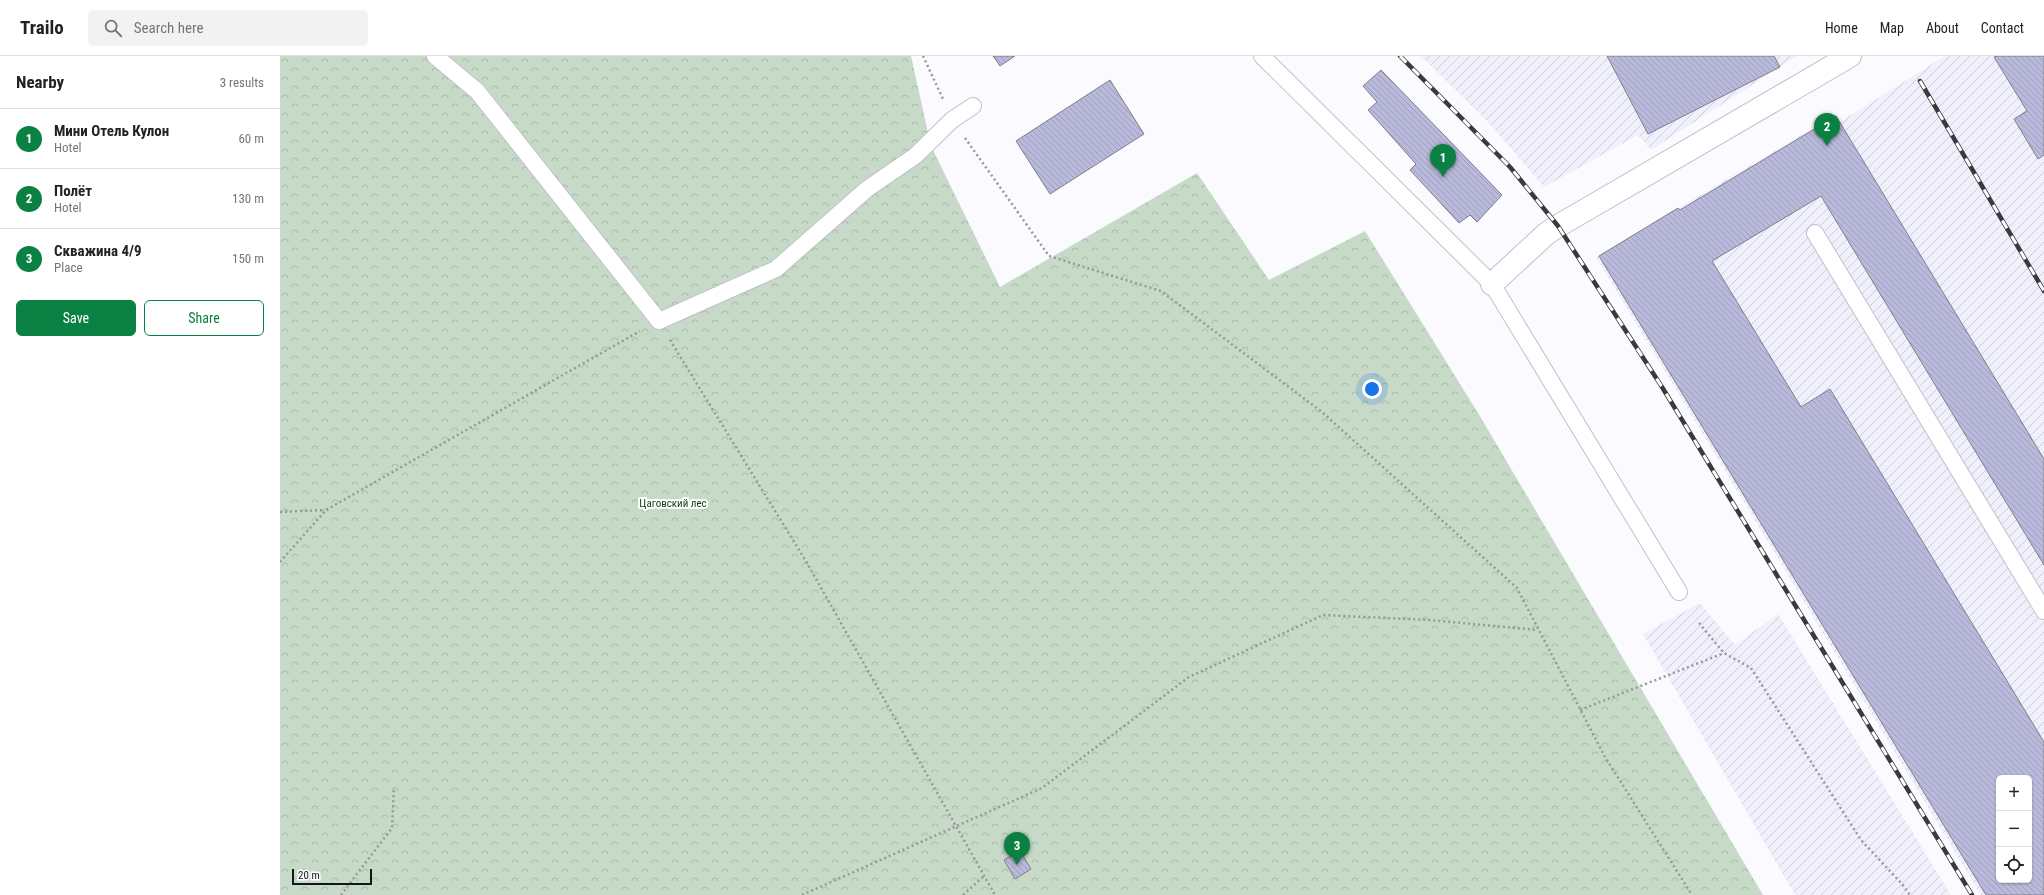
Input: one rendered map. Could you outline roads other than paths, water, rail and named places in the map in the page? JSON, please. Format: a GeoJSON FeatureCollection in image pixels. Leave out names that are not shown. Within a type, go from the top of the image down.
{"type":"FeatureCollection","features":[{"type":"Feature","properties":{"kind":"street"},"geometry":{"type":"LineString","coordinates":[[1492,284],[1546,234],[1558,226],[1850,56]]}},
{"type":"Feature","properties":{"kind":"lane"},"geometry":{"type":"LineString","coordinates":[[436,56],[477,91],[659,321],[776,269],[867,189],[915,156],[952,120],[973,106]]}},
{"type":"Feature","properties":{"kind":"lane"},"geometry":{"type":"LineString","coordinates":[[1262,56],[1492,284],[1679,592]]}},
{"type":"Feature","properties":{"kind":"lane"},"geometry":{"type":"LineString","coordinates":[[1815,233],[2044,611]]}},
{"type":"Feature","properties":{"kind":"railway"},"geometry":{"type":"LineString","coordinates":[[1400,56],[1510,167],[1558,226],[1662,387],[1972,895]]}},
{"type":"Feature","properties":{"kind":"railway"},"geometry":{"type":"LineString","coordinates":[[1920,81],[2044,291]]}},
{"type":"Feature","properties":{"kind":"place","name":"Полёт"},"geometry":{"type":"Point","coordinates":[1827,146]}},
{"type":"Feature","properties":{"kind":"place","name":"Мини Отель Кулон"},"geometry":{"type":"Point","coordinates":[1443,177]}},
{"type":"Feature","properties":{"kind":"place","name":"Скважина 4/9"},"geometry":{"type":"Point","coordinates":[1017,865]}},
{"type":"Feature","properties":{"kind":"park label","name":"Цаговский лес"},"geometry":{"type":"Point","coordinates":[673,503]}}]}
